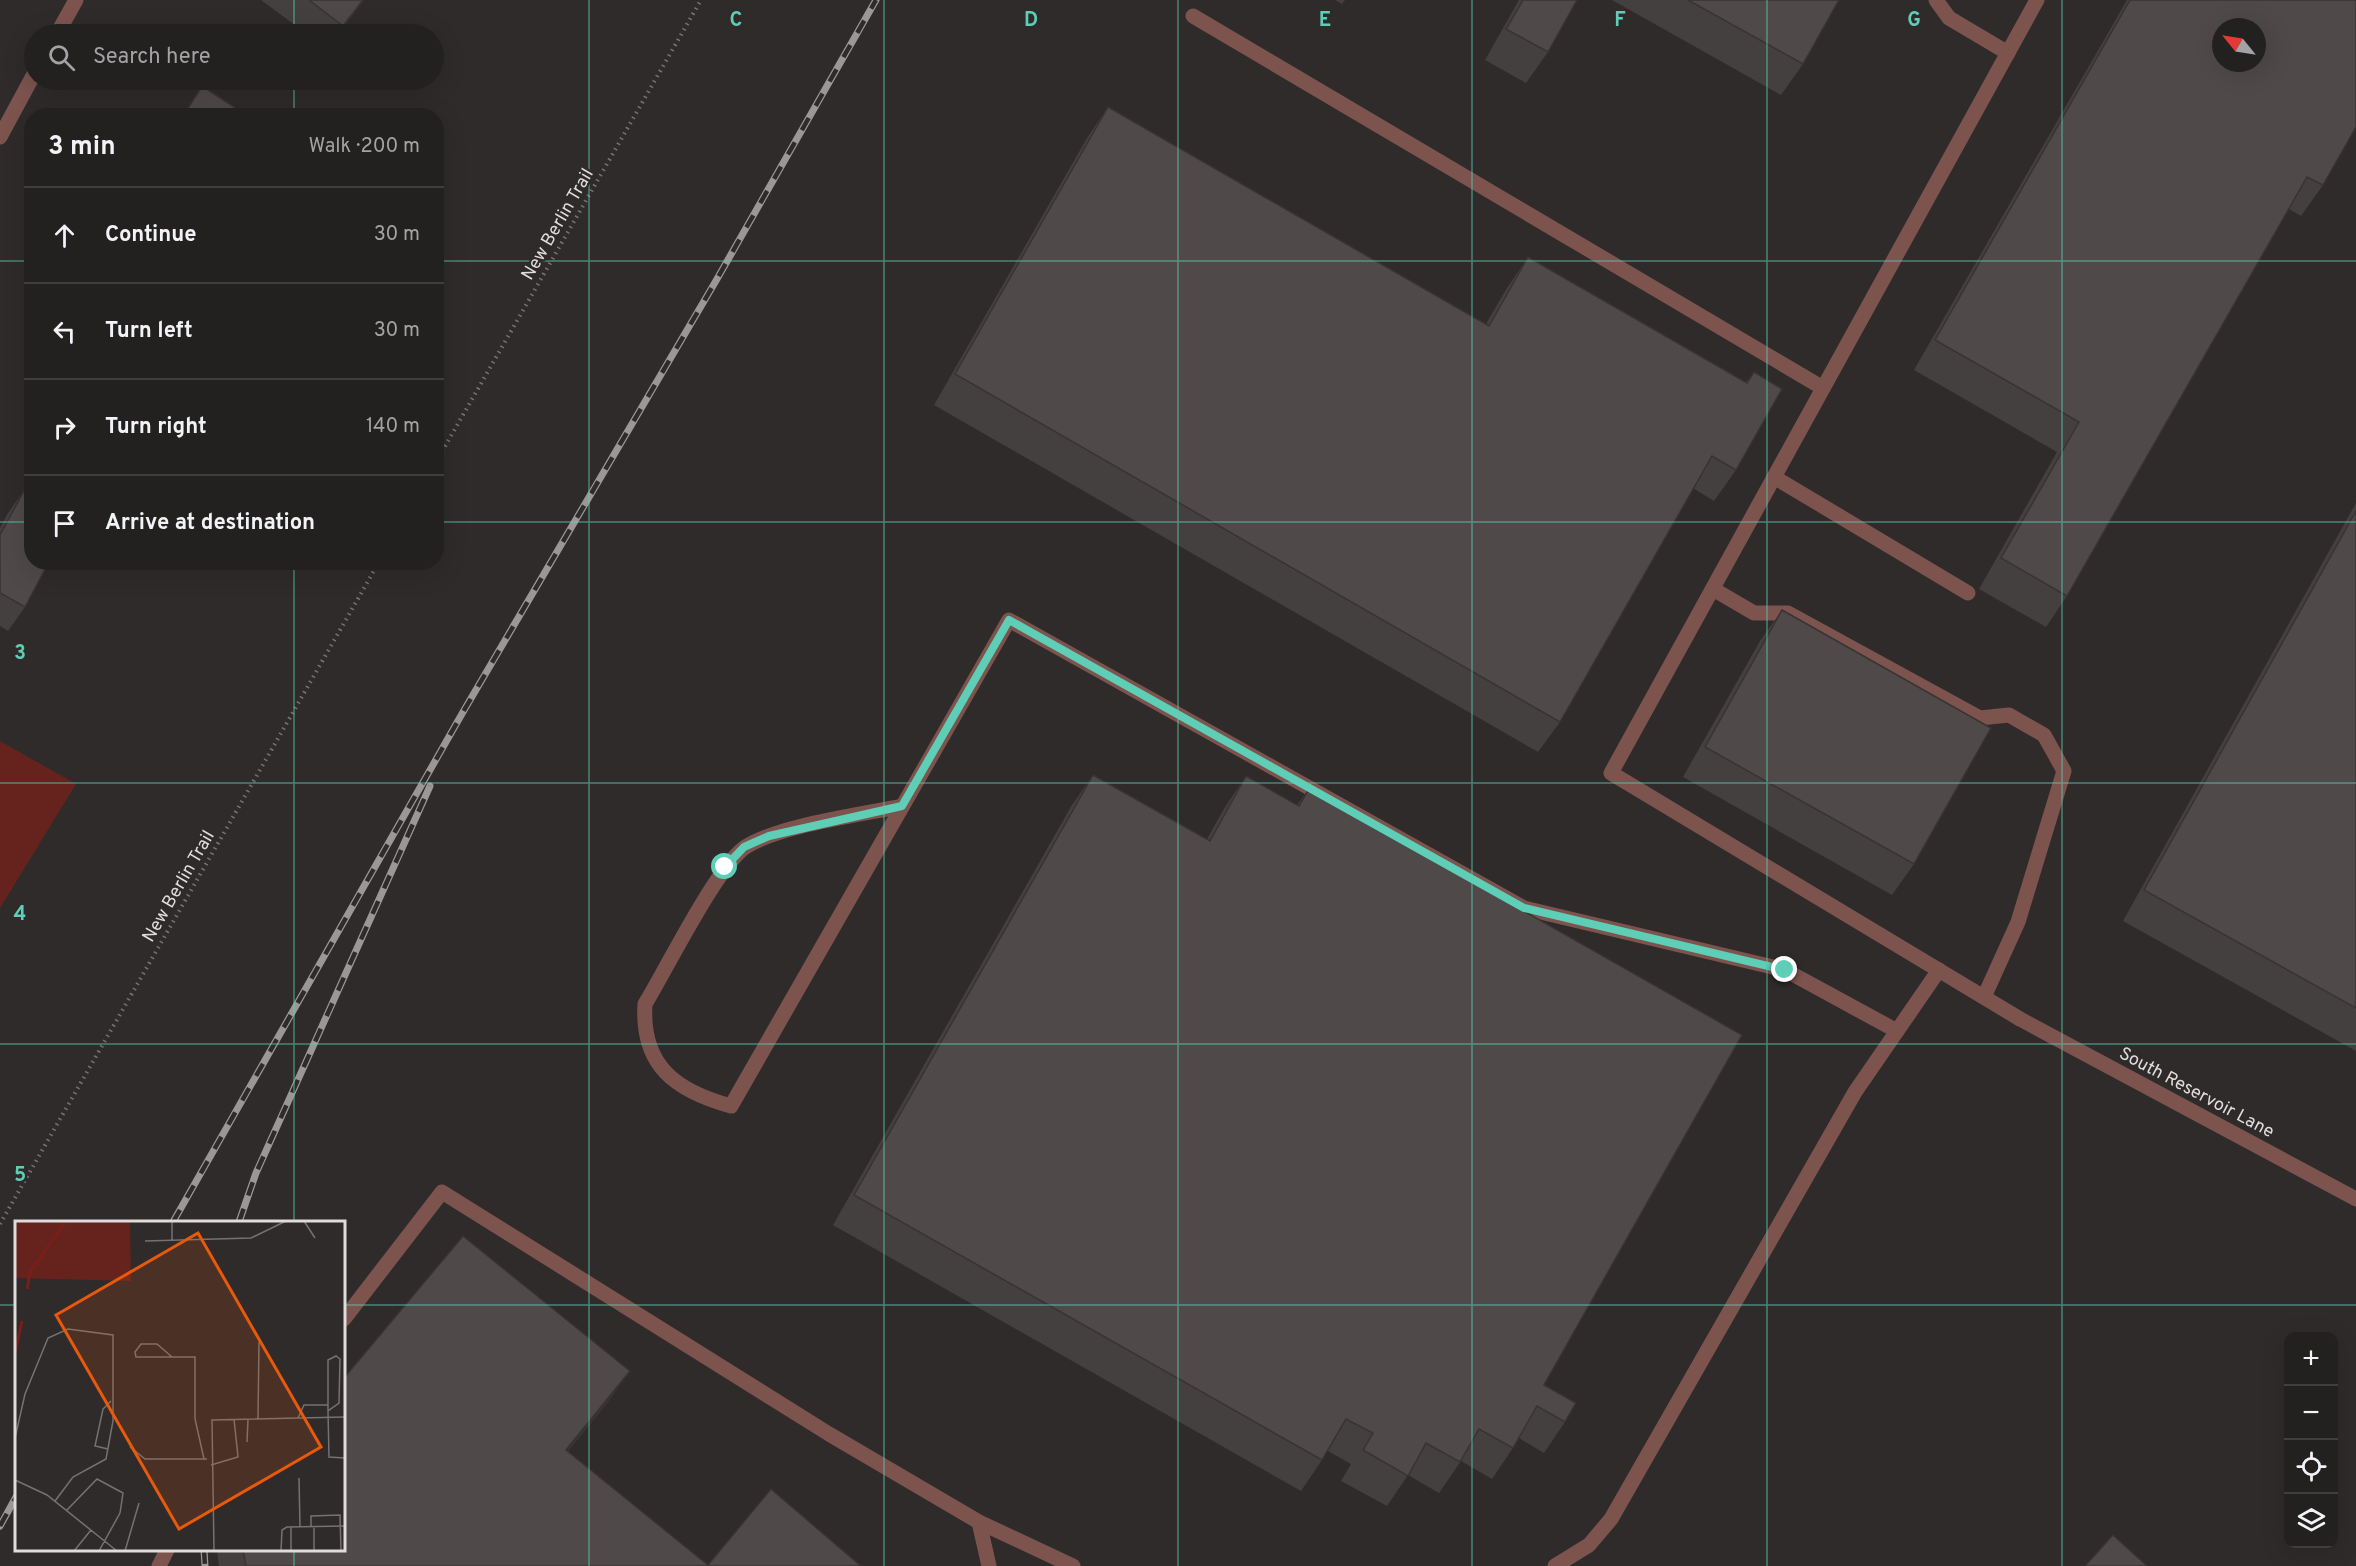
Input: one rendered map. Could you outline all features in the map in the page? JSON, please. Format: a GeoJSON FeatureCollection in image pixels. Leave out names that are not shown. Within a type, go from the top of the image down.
{"type":"FeatureCollection","features":[{"type":"Feature","properties":{"kind":"street"},"geometry":{"type":"LineString","coordinates":[[63,24],[76,0]]}},
{"type":"Feature","properties":{"kind":"street"},"geometry":{"type":"LineString","coordinates":[[1936,0],[1949,18],[2008,53]]}},
{"type":"Feature","properties":{"kind":"street"},"geometry":{"type":"LineString","coordinates":[[1984,997],[2018,922],[2064,771],[2044,735],[2009,715],[1980,718],[1788,613],[1754,613],[1713,589],[2037,0]]}},
{"type":"Feature","properties":{"kind":"street"},"geometry":{"type":"LineString","coordinates":[[1193,16],[1823,388]]}},
{"type":"Feature","properties":{"kind":"street"},"geometry":{"type":"LineString","coordinates":[[0,137],[26,90]]}},
{"type":"Feature","properties":{"kind":"street"},"geometry":{"type":"LineString","coordinates":[[1774,477],[1968,592]]}},
{"type":"Feature","properties":{"kind":"street","name":"South Reservoir Lane"},"geometry":{"type":"LineString","coordinates":[[1713,589],[1611,773],[2020,1019],[2356,1199]]}},
{"type":"Feature","properties":{"kind":"street"},"geometry":{"type":"LineString","coordinates":[[902,806],[769,836],[744,847],[725,867],[645,1005],[644,1030],[654,1060],[682,1086],[704,1099],[731,1106],[1009,620],[1524,908],[1785,970],[1897,1031]]}},
{"type":"Feature","properties":{"kind":"street"},"geometry":{"type":"LineString","coordinates":[[1555,1566],[1589,1545],[1611,1519],[1855,1092],[1939,970]]}},
{"type":"Feature","properties":{"kind":"street"},"geometry":{"type":"LineString","coordinates":[[345,1318],[442,1192],[829,1434],[979,1522],[1073,1566]]}},
{"type":"Feature","properties":{"kind":"street"},"geometry":{"type":"LineString","coordinates":[[979,1522],[989,1566]]}},
{"type":"Feature","properties":{"kind":"street"},"geometry":{"type":"LineString","coordinates":[[159,1566],[166,1551]]}},
{"type":"Feature","properties":{"kind":"path","name":"New Berlin Trail"},"geometry":{"type":"LineString","coordinates":[[444,448],[701,0]]}},
{"type":"Feature","properties":{"kind":"path","name":"New Berlin Trail"},"geometry":{"type":"LineString","coordinates":[[0,1224],[374,570]]}},
{"type":"Feature","properties":{"kind":"shaded area"},"geometry":{"type":"Polygon","coordinates":[[[0,741],[76,784],[0,908],[0,741]]]}},
{"type":"Feature","properties":{"kind":"building"},"geometry":{"type":"Polygon","coordinates":[[[309,0],[363,0],[345,24],[340,24],[309,0]]]}},
{"type":"Feature","properties":{"kind":"building"},"geometry":{"type":"Polygon","coordinates":[[[1523,0],[1577,0],[1548,52],[1506,29],[1523,0]]]}},
{"type":"Feature","properties":{"kind":"building"},"geometry":{"type":"Polygon","coordinates":[[[1688,0],[1839,0],[1803,64],[1688,0]]]}},
{"type":"Feature","properties":{"kind":"building"},"geometry":{"type":"Polygon","coordinates":[[[2130,0],[2356,0],[2356,127],[2323,185],[2307,177],[2067,596],[2001,558],[2079,422],[1935,340],[2130,0]]]}},
{"type":"Feature","properties":{"kind":"building"},"geometry":{"type":"Polygon","coordinates":[[[199,90],[208,90],[236,108],[188,108],[199,90]]]}},
{"type":"Feature","properties":{"kind":"building"},"geometry":{"type":"Polygon","coordinates":[[[1108,107],[1489,326],[1528,257],[1747,383],[1754,372],[1782,389],[1736,470],[1712,456],[1560,722],[955,374],[1108,107]]]}},
{"type":"Feature","properties":{"kind":"building"},"geometry":{"type":"Polygon","coordinates":[[[24,491],[24,570],[45,570],[25,607],[0,593],[1,533],[24,491]]]}},
{"type":"Feature","properties":{"kind":"building"},"geometry":{"type":"Polygon","coordinates":[[[2356,511],[2356,1008],[2144,890],[2356,511]]]}},
{"type":"Feature","properties":{"kind":"building"},"geometry":{"type":"Polygon","coordinates":[[[1782,610],[1991,728],[1914,864],[1705,747],[1782,610]]]}},
{"type":"Feature","properties":{"kind":"building"},"geometry":{"type":"Polygon","coordinates":[[[1093,775],[1210,841],[1246,776],[1299,806],[1309,789],[1742,1035],[1544,1385],[1576,1403],[1565,1422],[1537,1406],[1513,1448],[1479,1429],[1460,1462],[1426,1443],[1408,1476],[1363,1450],[1373,1433],[1346,1419],[1322,1460],[854,1195],[1093,775]]]}},
{"type":"Feature","properties":{"kind":"building"},"geometry":{"type":"Polygon","coordinates":[[[463,1236],[630,1371],[566,1450],[708,1565],[771,1489],[861,1566],[246,1566],[243,1551],[345,1551],[345,1377],[463,1236]]]}},
{"type":"Feature","properties":{"kind":"building"},"geometry":{"type":"Polygon","coordinates":[[[2113,1535],[2147,1566],[2085,1566],[2113,1535]]]}},
{"type":"Feature","properties":{"kind":"railway"},"geometry":{"type":"LineString","coordinates":[[174,1221],[463,712],[717,279],[876,0]]}},
{"type":"Feature","properties":{"kind":"railway"},"geometry":{"type":"LineString","coordinates":[[239,1221],[256,1173],[430,786]]}},
{"type":"Feature","properties":{"kind":"railway"},"geometry":{"type":"LineString","coordinates":[[0,1526],[15,1499]]}},
{"type":"Feature","properties":{"kind":"railway"},"geometry":{"type":"LineString","coordinates":[[204,1551],[205,1566]]}},
{"type":"Feature","properties":{"kind":"route"},"geometry":{"type":"LineString","coordinates":[[725,867],[744,847],[769,836],[902,806],[1009,620],[1524,908],[1785,970]]}}]}
